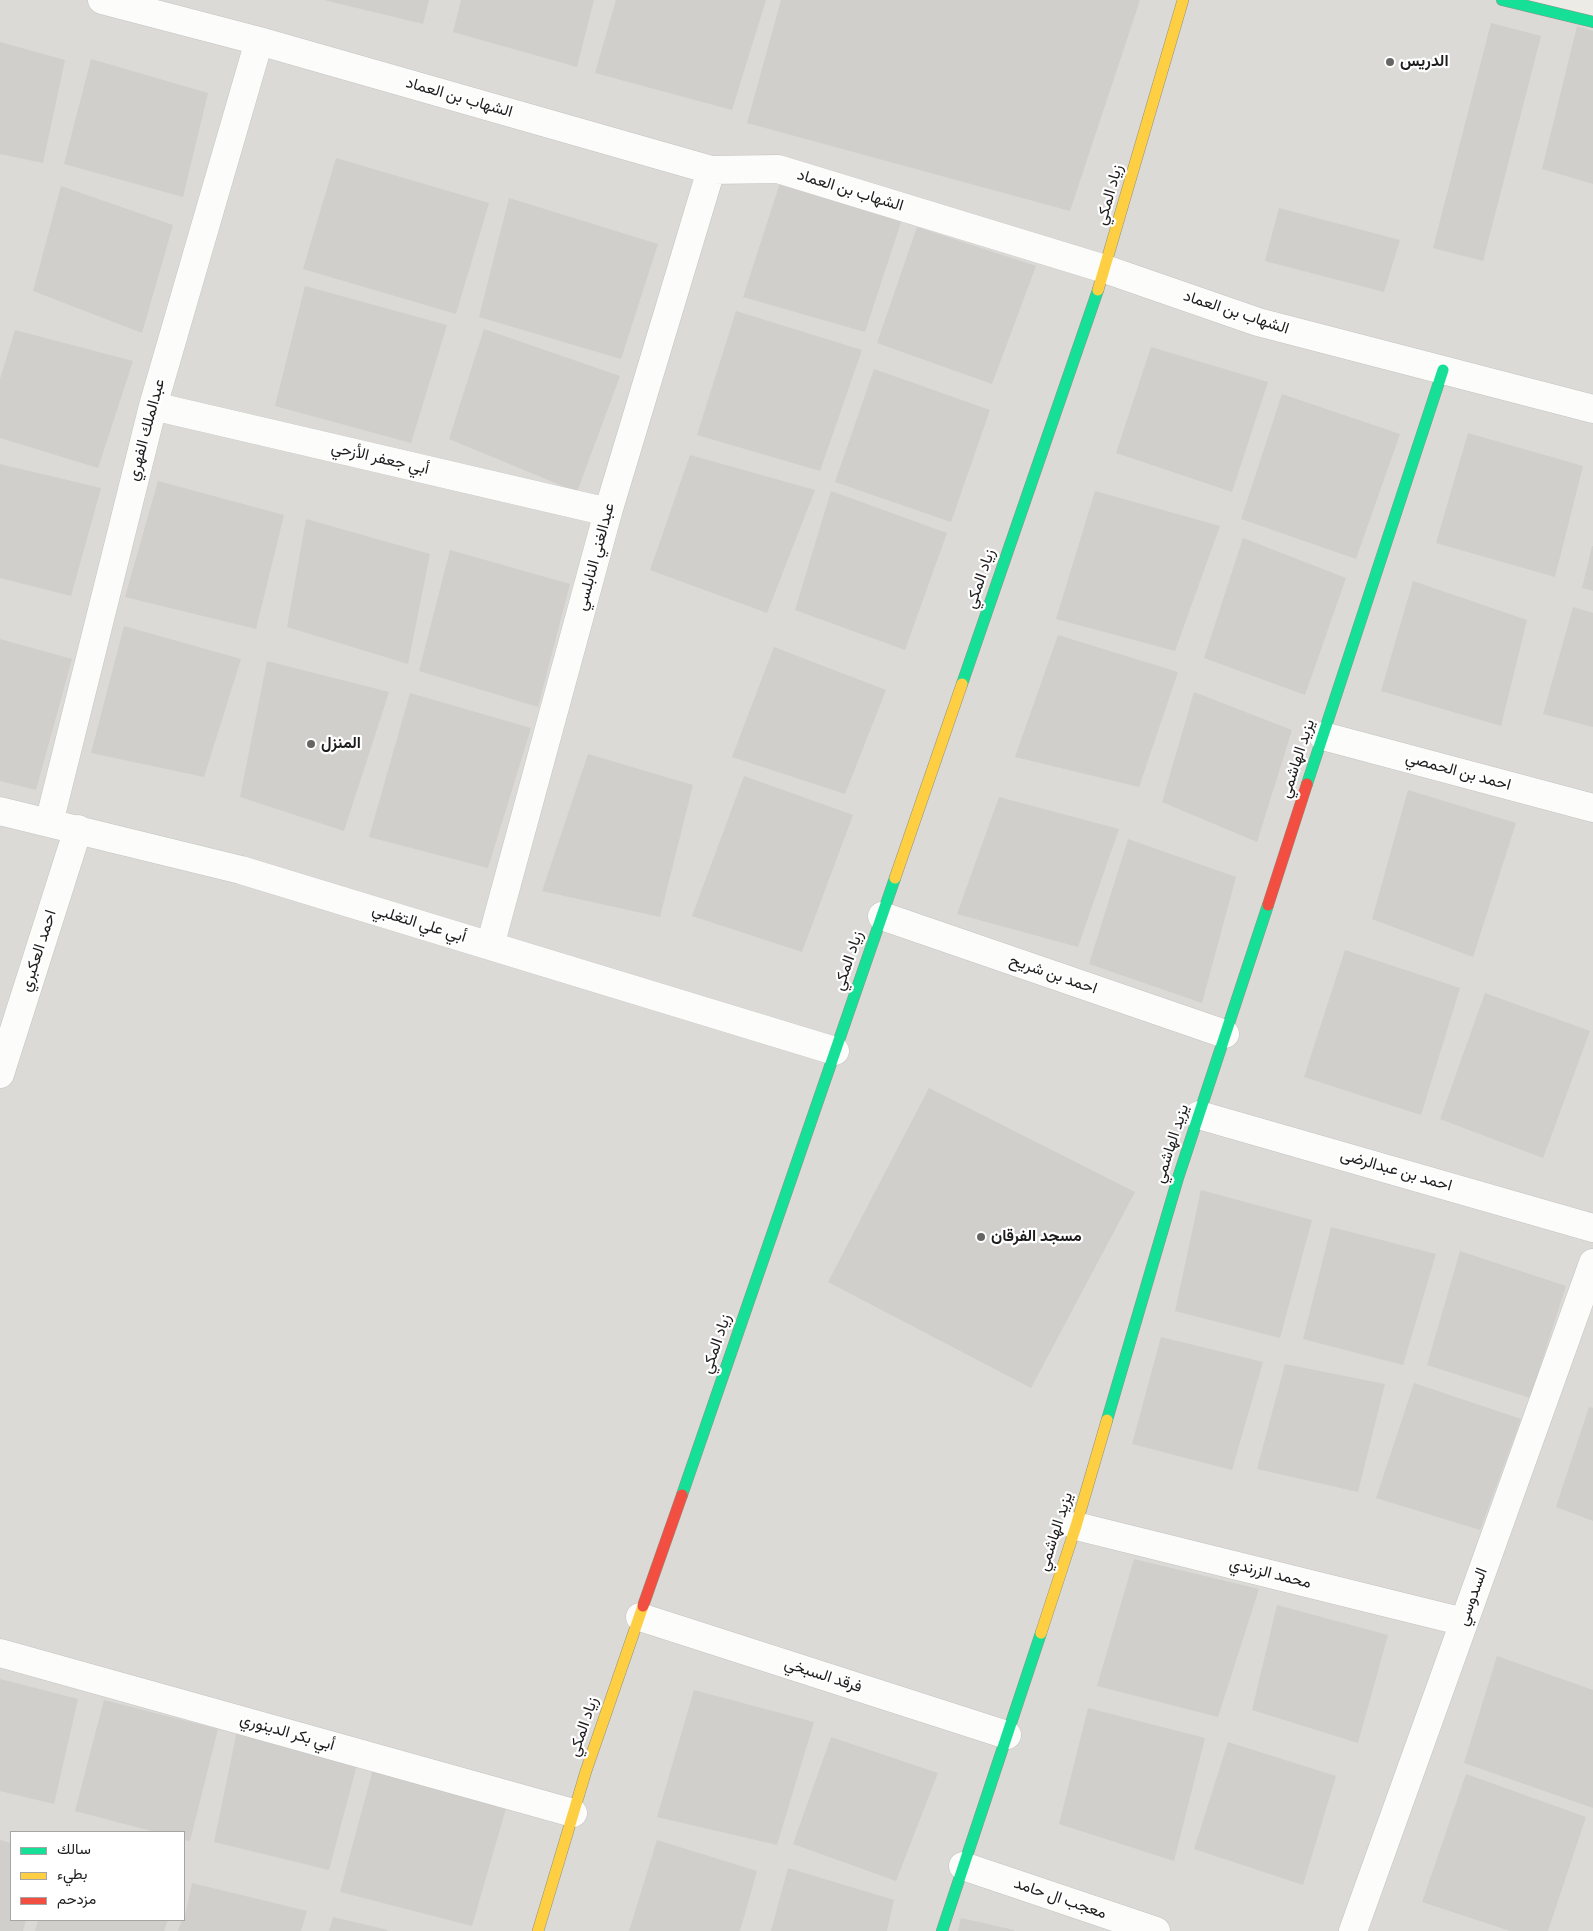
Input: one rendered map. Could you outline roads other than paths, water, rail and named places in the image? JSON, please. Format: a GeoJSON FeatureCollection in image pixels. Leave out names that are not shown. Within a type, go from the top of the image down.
{"type":"FeatureCollection","features":[{"type":"Feature","properties":{"kind":"street","name":"الشهاب بن العماد"},"geometry":{"type":"LineString","coordinates":[[102,0],[258,41],[711,170],[778,168],[1106,269],[1258,322],[1593,409]]}},
{"type":"Feature","properties":{"kind":"street","name":"زياد المكي"},"geometry":{"type":"LineString","coordinates":[[538,1931],[574,1813],[640,1617],[1106,269],[1183,0]]}},
{"type":"Feature","properties":{"kind":"street"},"geometry":{"type":"LineString","coordinates":[[1502,0],[1593,22]]}},
{"type":"Feature","properties":{"kind":"street","name":"عبدالملك الفهري"},"geometry":{"type":"LineString","coordinates":[[49,823],[153,406],[258,41]]}},
{"type":"Feature","properties":{"kind":"street","name":"عبدالغني النابلسي"},"geometry":{"type":"LineString","coordinates":[[490,946],[608,512],[711,170]]}},
{"type":"Feature","properties":{"kind":"street","name":"يزيد الهاشمي"},"geometry":{"type":"LineString","coordinates":[[942,1931],[1076,1526],[1178,1178],[1443,370]]}},
{"type":"Feature","properties":{"kind":"street","name":"أبي جعفر الأزحي"},"geometry":{"type":"LineString","coordinates":[[153,406],[608,512]]}},
{"type":"Feature","properties":{"kind":"street","name":"احمد بن الحمصي"},"geometry":{"type":"LineString","coordinates":[[1323,736],[1593,808]]}},
{"type":"Feature","properties":{"kind":"street","name":"أبي علي التغلبي"},"geometry":{"type":"LineString","coordinates":[[0,811],[240,870],[835,1051]]}},
{"type":"Feature","properties":{"kind":"street","name":"احمد العكبري"},"geometry":{"type":"LineString","coordinates":[[0,1074],[78,829]]}},
{"type":"Feature","properties":{"kind":"street","name":"احمد بن شريح"},"geometry":{"type":"LineString","coordinates":[[882,916],[1225,1034]]}},
{"type":"Feature","properties":{"kind":"street","name":"احمد بن عبدالرضى"},"geometry":{"type":"LineString","coordinates":[[1199,1115],[1593,1228]]}},
{"type":"Feature","properties":{"kind":"street","name":"السدوسي"},"geometry":{"type":"LineString","coordinates":[[1353,1931],[1593,1263]]}},
{"type":"Feature","properties":{"kind":"street","name":"محمد الزرندي"},"geometry":{"type":"LineString","coordinates":[[1076,1526],[1464,1622]]}},
{"type":"Feature","properties":{"kind":"street","name":"فرقد السبخي"},"geometry":{"type":"LineString","coordinates":[[640,1617],[1007,1735]]}},
{"type":"Feature","properties":{"kind":"street","name":"أبي بكر الدينوري"},"geometry":{"type":"LineString","coordinates":[[0,1653],[574,1813]]}},
{"type":"Feature","properties":{"kind":"street","name":"معجب ال حامد"},"geometry":{"type":"LineString","coordinates":[[963,1866],[1156,1931]]}},
{"type":"Feature","properties":{"kind":"place","name":"الدريس"},"geometry":{"type":"Point","coordinates":[1390,62]}},
{"type":"Feature","properties":{"kind":"place","name":"المنزل"},"geometry":{"type":"Point","coordinates":[311,744]}},
{"type":"Feature","properties":{"kind":"place","name":"مسجد الفرقان"},"geometry":{"type":"Point","coordinates":[981,1237]}}]}
